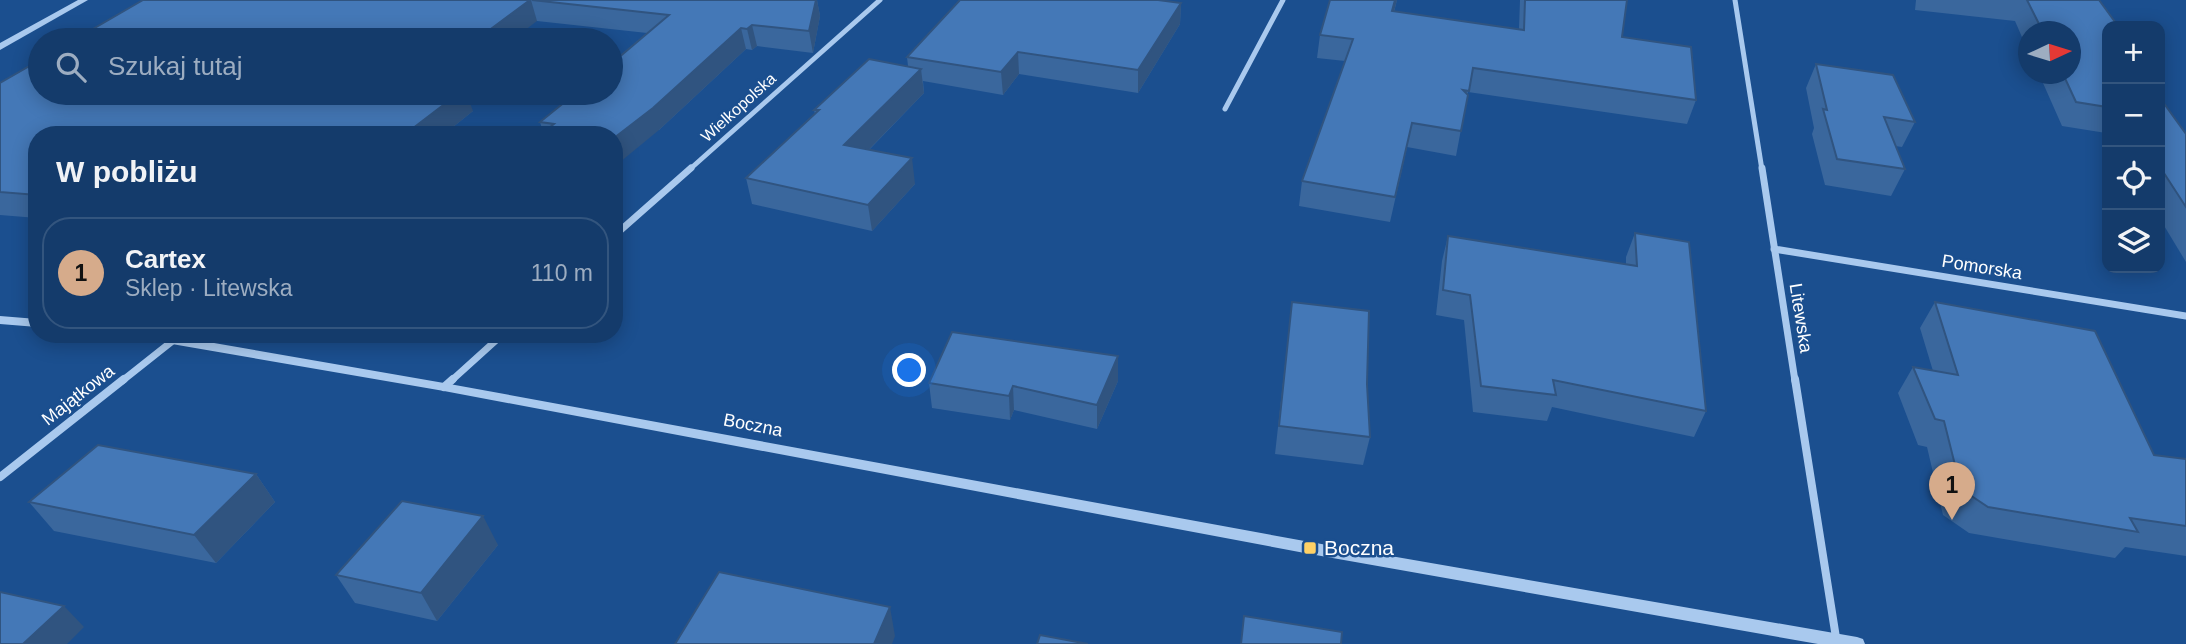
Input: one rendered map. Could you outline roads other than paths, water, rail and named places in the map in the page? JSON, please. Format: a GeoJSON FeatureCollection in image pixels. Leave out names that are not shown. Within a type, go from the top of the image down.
{"type":"FeatureCollection","features":[{"type":"Feature","properties":{"kind":"street"},"geometry":{"type":"LineString","coordinates":[[34,28],[84,0]]}},
{"type":"Feature","properties":{"kind":"street","name":"Wielkopolska"},"geometry":{"type":"LineString","coordinates":[[623,228],[880,0]]}},
{"type":"Feature","properties":{"kind":"street"},"geometry":{"type":"LineString","coordinates":[[1225,109],[1283,0]]}},
{"type":"Feature","properties":{"kind":"street","name":"Litewska"},"geometry":{"type":"LineString","coordinates":[[1735,0],[1837,642]]}},
{"type":"Feature","properties":{"kind":"street"},"geometry":{"type":"LineString","coordinates":[[0,47],[28,31]]}},
{"type":"Feature","properties":{"kind":"street","name":"Pomorska"},"geometry":{"type":"LineString","coordinates":[[1774,248],[2186,316]]}},
{"type":"Feature","properties":{"kind":"street"},"geometry":{"type":"LineString","coordinates":[[0,320],[28,322]]}},
{"type":"Feature","properties":{"kind":"street","name":"Majątkowa"},"geometry":{"type":"LineString","coordinates":[[0,477],[171,343]]}},
{"type":"Feature","properties":{"kind":"street","name":"Boczna"},"geometry":{"type":"LineString","coordinates":[[198,343],[1297,545],[1857,644]]}},
{"type":"Feature","properties":{"kind":"street"},"geometry":{"type":"LineString","coordinates":[[444,387],[493,343]]}},
{"type":"Feature","properties":{"kind":"place","name":"Cartex"},"geometry":{"type":"Point","coordinates":[1952,520]}},
{"type":"Feature","properties":{"kind":"place","name":"Boczna"},"geometry":{"type":"Point","coordinates":[1310,548]}}]}
